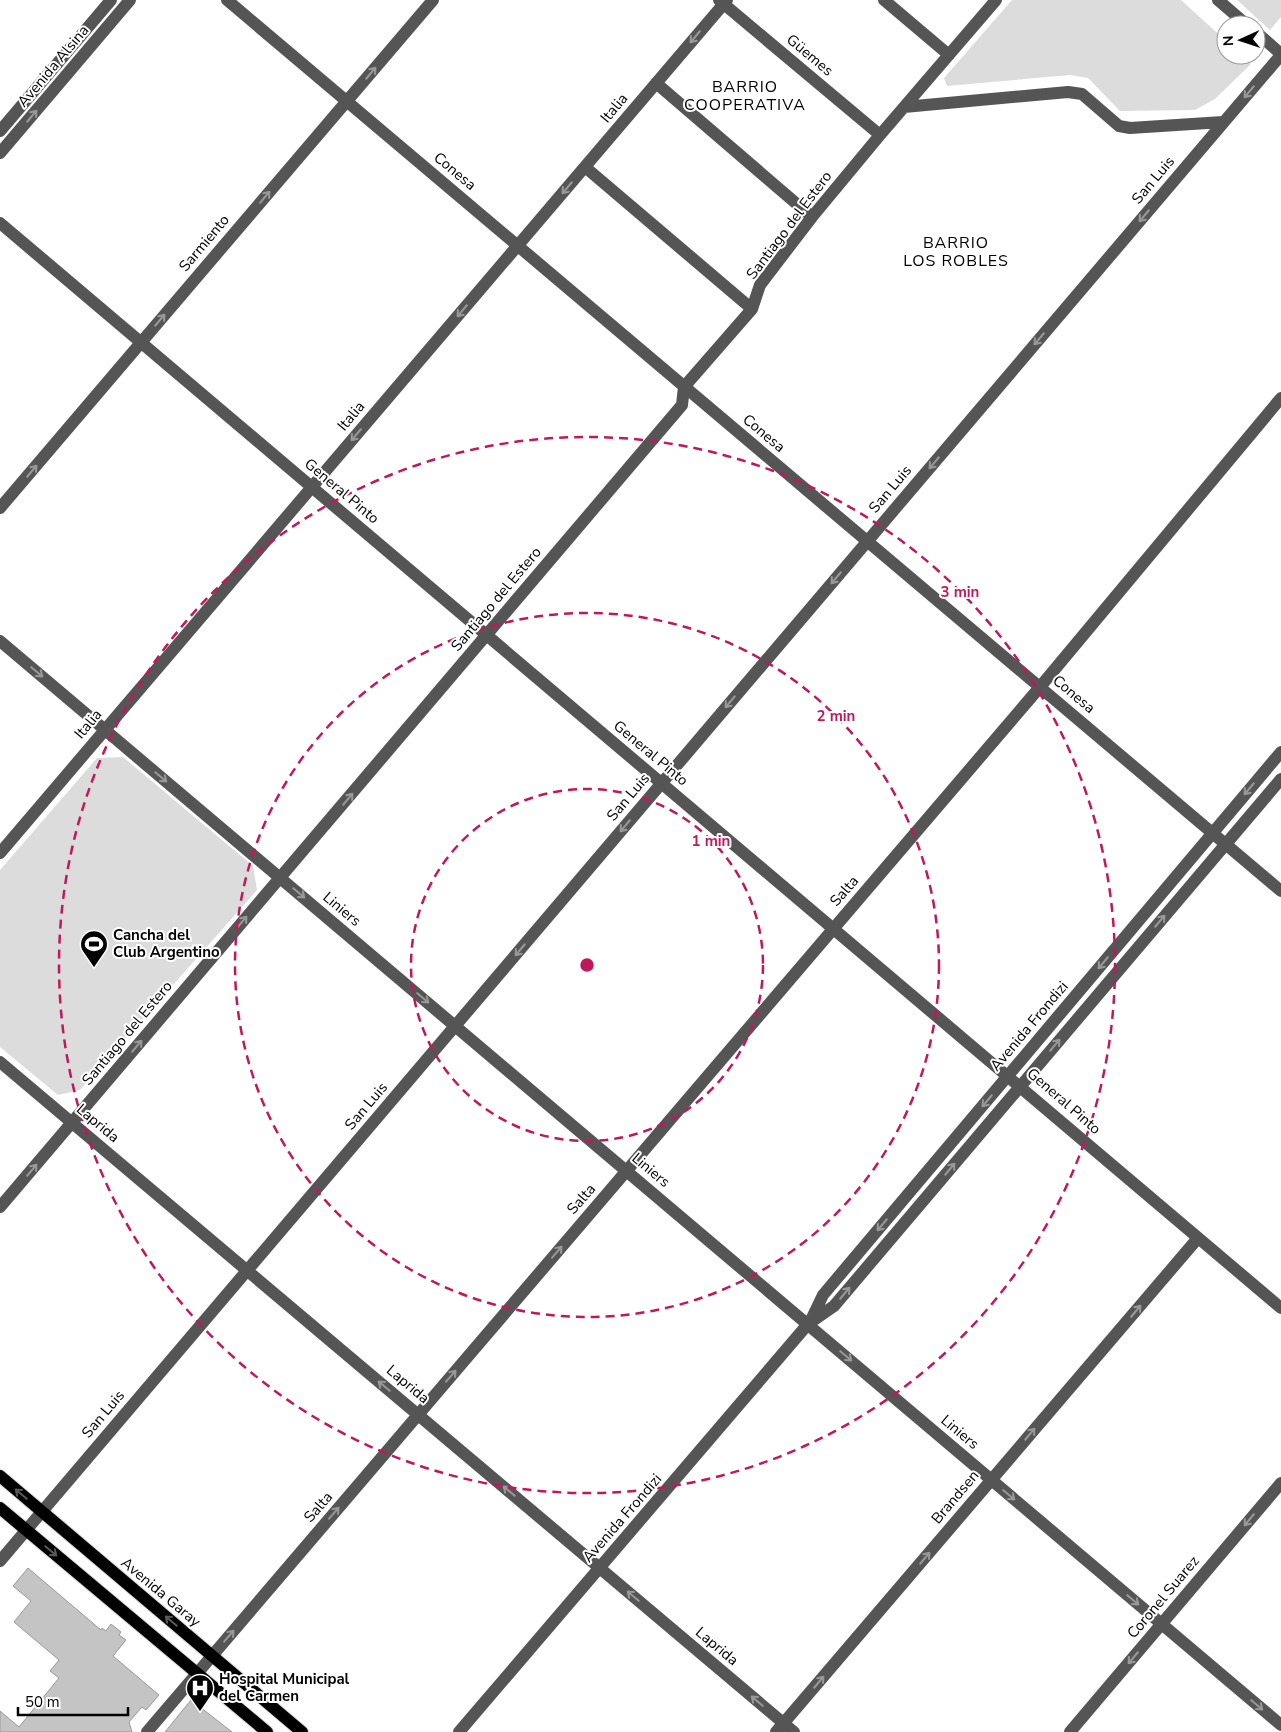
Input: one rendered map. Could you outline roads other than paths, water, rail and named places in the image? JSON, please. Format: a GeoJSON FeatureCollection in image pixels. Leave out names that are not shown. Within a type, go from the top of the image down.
{"type":"FeatureCollection","features":[{"type":"Feature","properties":{"kind":"main road","name":"Avenida Garay"},"geometry":{"type":"LineString","coordinates":[[0,1476],[302,1732]]}},
{"type":"Feature","properties":{"kind":"main road"},"geometry":{"type":"LineString","coordinates":[[0,1508],[267,1732]]}},
{"type":"Feature","properties":{"kind":"street","name":"Avenida Alsina"},"geometry":{"type":"LineString","coordinates":[[0,131],[111,0]]}},
{"type":"Feature","properties":{"kind":"street","name":"Avenida Alsina"},"geometry":{"type":"LineString","coordinates":[[0,153],[130,0]]}},
{"type":"Feature","properties":{"kind":"street","name":"Conesa"},"geometry":{"type":"LineString","coordinates":[[227,0],[1281,890]]}},
{"type":"Feature","properties":{"kind":"street","name":"Sarmiento"},"geometry":{"type":"LineString","coordinates":[[0,508],[433,0]]}},
{"type":"Feature","properties":{"kind":"street"},"geometry":{"type":"LineString","coordinates":[[884,0],[948,55]]}},
{"type":"Feature","properties":{"kind":"street","name":"Santiago del Estero"},"geometry":{"type":"LineString","coordinates":[[0,1207],[682,405],[684,386],[752,308],[760,285],[812,217],[996,0]]}},
{"type":"Feature","properties":{"kind":"street"},"geometry":{"type":"LineString","coordinates":[[1218,0],[1235,15]]}},
{"type":"Feature","properties":{"kind":"street","name":"Italia"},"geometry":{"type":"LineString","coordinates":[[0,853],[518,246],[723,1]]}},
{"type":"Feature","properties":{"kind":"street","name":"Güemes"},"geometry":{"type":"LineString","coordinates":[[723,1],[880,135]]}},
{"type":"Feature","properties":{"kind":"street"},"geometry":{"type":"LineString","coordinates":[[1266,41],[1281,54]]}},
{"type":"Feature","properties":{"kind":"street","name":"San Luis"},"geometry":{"type":"LineString","coordinates":[[0,1561],[1281,54]]}},
{"type":"Feature","properties":{"kind":"street"},"geometry":{"type":"LineString","coordinates":[[656,83],[812,217]]}},
{"type":"Feature","properties":{"kind":"street"},"geometry":{"type":"LineString","coordinates":[[904,107],[1068,92],[1082,94],[1119,126],[1130,128],[1223,122]]}},
{"type":"Feature","properties":{"kind":"street"},"geometry":{"type":"LineString","coordinates":[[585,167],[752,308]]}},
{"type":"Feature","properties":{"kind":"street","name":"General Pinto"},"geometry":{"type":"LineString","coordinates":[[0,223],[1281,1308]]}},
{"type":"Feature","properties":{"kind":"street","name":"Salta"},"geometry":{"type":"LineString","coordinates":[[148,1732],[1040,687],[1281,398]]}},
{"type":"Feature","properties":{"kind":"street","name":"Liniers"},"geometry":{"type":"LineString","coordinates":[[0,641],[1281,1725]]}},
{"type":"Feature","properties":{"kind":"street","name":"Avenida Frondizi"},"geometry":{"type":"LineString","coordinates":[[459,1732],[808,1324],[823,1295],[1281,752]]}},
{"type":"Feature","properties":{"kind":"street","name":"Avenida Frondizi"},"geometry":{"type":"LineString","coordinates":[[808,1324],[834,1306],[1281,779]]}},
{"type":"Feature","properties":{"kind":"street","name":"Laprida"},"geometry":{"type":"LineString","coordinates":[[0,1062],[600,1568],[780,1728],[794,1732]]}},
{"type":"Feature","properties":{"kind":"street","name":"Brandsen"},"geometry":{"type":"LineString","coordinates":[[780,1728],[1198,1238]]}},
{"type":"Feature","properties":{"kind":"street","name":"Coronel Suarez"},"geometry":{"type":"LineString","coordinates":[[1070,1732],[1281,1483]]}},
{"type":"Feature","properties":{"kind":"place","name":"Cancha del Club Argentino"},"geometry":{"type":"Point","coordinates":[94,968]}},
{"type":"Feature","properties":{"kind":"place","name":"Hospital Municipal del Carmen"},"geometry":{"type":"Point","coordinates":[200,1712]}},
{"type":"Feature","properties":{"kind":"district","name":"BARRIO COOPERATIVA"},"geometry":{"type":"Point","coordinates":[745,96]}},
{"type":"Feature","properties":{"kind":"district","name":"BARRIO LOS ROBLES"},"geometry":{"type":"Point","coordinates":[956,252]}}]}
